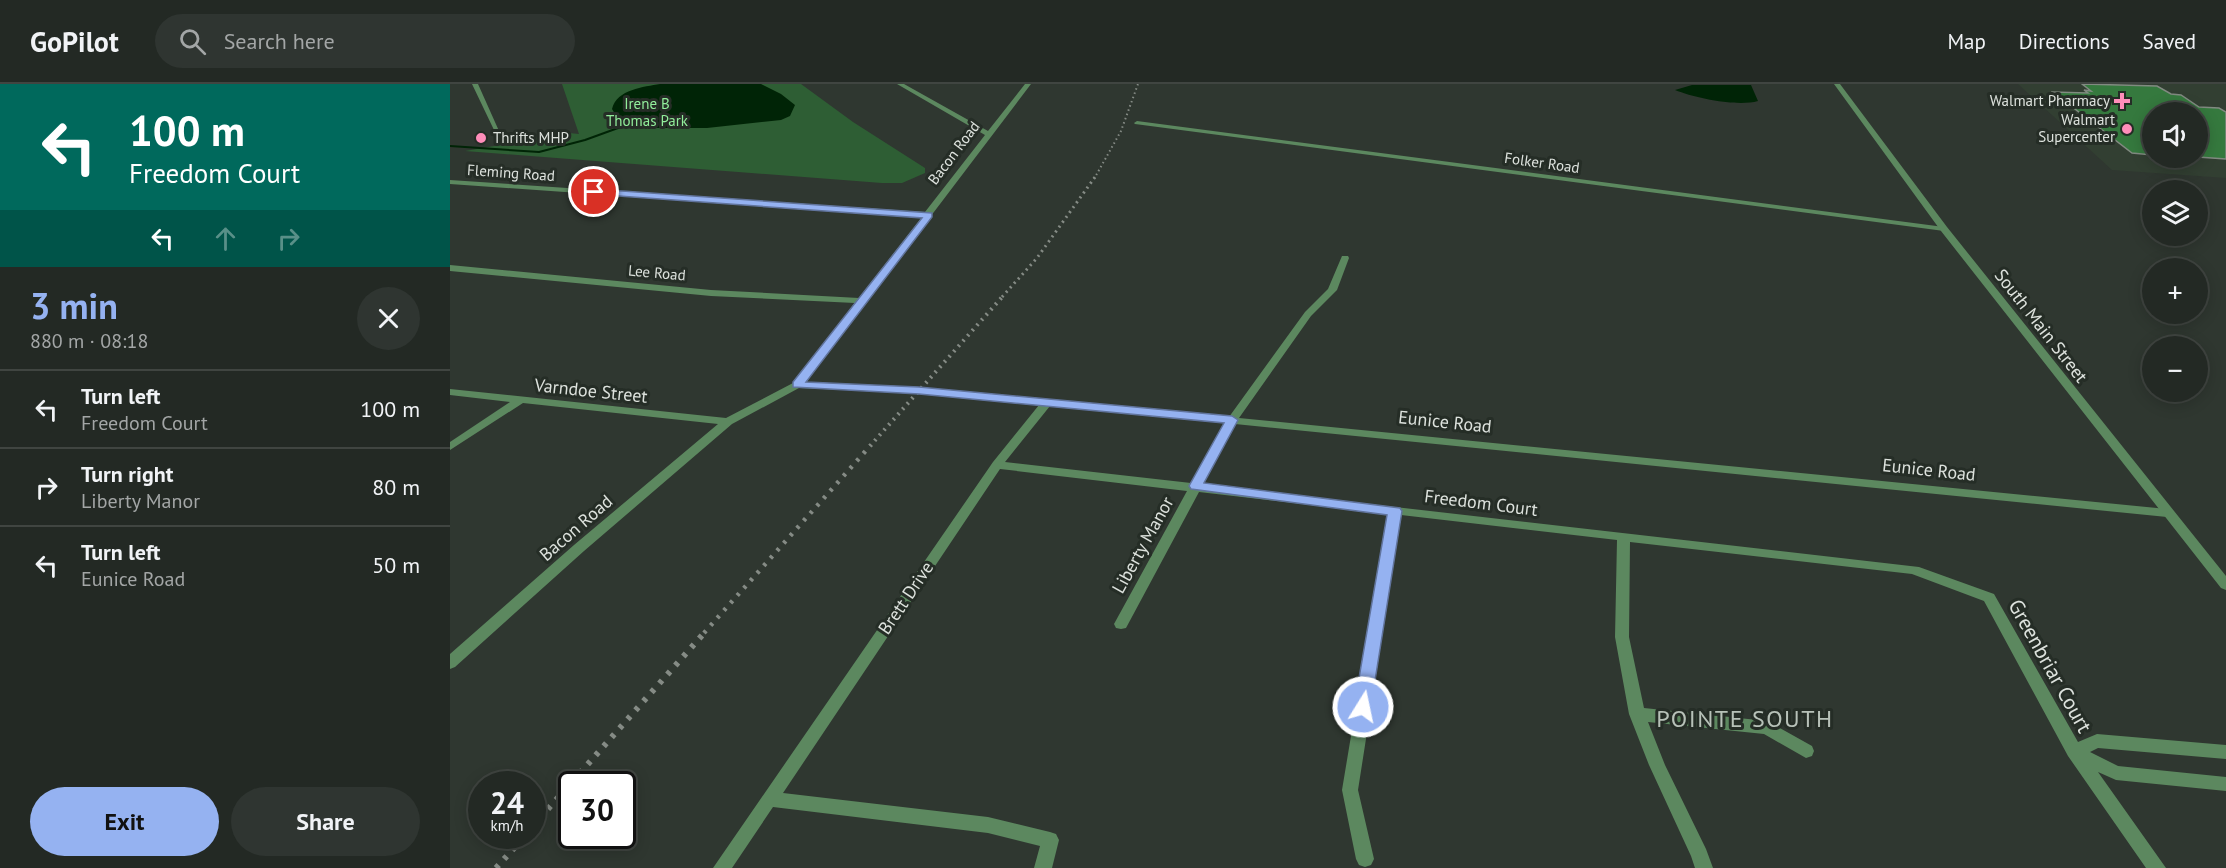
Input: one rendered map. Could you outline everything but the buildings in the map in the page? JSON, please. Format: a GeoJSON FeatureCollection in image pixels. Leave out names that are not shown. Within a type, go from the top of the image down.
{"type":"FeatureCollection","features":[{"type":"Feature","properties":{"kind":"street"},"geometry":{"type":"LineString","coordinates":[[475,84],[497,130]]}},
{"type":"Feature","properties":{"kind":"street"},"geometry":{"type":"LineString","coordinates":[[900,84],[988,134]]}},
{"type":"Feature","properties":{"kind":"street","name":"Bacon Road"},"geometry":{"type":"LineString","coordinates":[[797,385],[1028,84]]}},
{"type":"Feature","properties":{"kind":"street","name":"South Main Street"},"geometry":{"type":"LineString","coordinates":[[1837,84],[1944,229],[2226,585]]}},
{"type":"Feature","properties":{"kind":"street","name":"Folker Road"},"geometry":{"type":"LineString","coordinates":[[1137,123],[1944,229]]}},
{"type":"Feature","properties":{"kind":"street","name":"Fleming Road"},"geometry":{"type":"LineString","coordinates":[[450,182],[928,215]]}},
{"type":"Feature","properties":{"kind":"street","name":"Liberty Manor"},"geometry":{"type":"LineString","coordinates":[[1121,624],[1232,420],[1308,314],[1332,290],[1345,258]]}},
{"type":"Feature","properties":{"kind":"street","name":"Lee Road"},"geometry":{"type":"LineString","coordinates":[[450,268],[711,294],[861,301]]}},
{"type":"Feature","properties":{"kind":"street"},"geometry":{"type":"LineString","coordinates":[[728,422],[797,385]]}},
{"type":"Feature","properties":{"kind":"street","name":"Eunice Road"},"geometry":{"type":"LineString","coordinates":[[797,385],[919,390],[2167,513]]}},
{"type":"Feature","properties":{"kind":"street","name":"Varndoe Street"},"geometry":{"type":"LineString","coordinates":[[450,392],[728,422]]}},
{"type":"Feature","properties":{"kind":"street"},"geometry":{"type":"LineString","coordinates":[[450,447],[520,400]]}},
{"type":"Feature","properties":{"kind":"street","name":"Brett Drive"},"geometry":{"type":"LineString","coordinates":[[722,868],[996,465],[1047,402]]}},
{"type":"Feature","properties":{"kind":"street","name":"Bacon Road"},"geometry":{"type":"LineString","coordinates":[[450,663],[579,548],[728,422]]}},
{"type":"Feature","properties":{"kind":"street","name":"Freedom Court"},"geometry":{"type":"LineString","coordinates":[[996,465],[1196,486],[1925,573]]}},
{"type":"Feature","properties":{"kind":"street"},"geometry":{"type":"LineString","coordinates":[[1365,859],[1350,790],[1395,511]]}},
{"type":"Feature","properties":{"kind":"street"},"geometry":{"type":"LineString","coordinates":[[1624,538],[1622,638],[1637,714],[1657,765],[1704,868]]}},
{"type":"Feature","properties":{"kind":"street","name":"Greenbriar Court"},"geometry":{"type":"LineString","coordinates":[[1925,573],[1989,598],[2073,751],[2157,868]]}},
{"type":"Feature","properties":{"kind":"street"},"geometry":{"type":"LineString","coordinates":[[1637,714],[1767,728],[1806,752]]}},
{"type":"Feature","properties":{"kind":"street"},"geometry":{"type":"LineString","coordinates":[[2073,751],[2097,741],[2226,752]]}},
{"type":"Feature","properties":{"kind":"street"},"geometry":{"type":"LineString","coordinates":[[2073,751],[2116,773],[2226,784]]}},
{"type":"Feature","properties":{"kind":"street"},"geometry":{"type":"LineString","coordinates":[[770,799],[988,825],[1050,840],[1043,868]]}},
{"type":"Feature","properties":{"kind":"shaded area"},"geometry":{"type":"Polygon","coordinates":[[[660,84],[761,84],[781,94],[795,105],[790,116],[781,120],[707,128],[655,128],[618,119],[612,109],[619,97],[632,90],[660,84]]]}},
{"type":"Feature","properties":{"kind":"shaded area"},"geometry":{"type":"Polygon","coordinates":[[[2018,84],[2226,84],[2226,178],[2112,170],[2018,84]]]}},
{"type":"Feature","properties":{"kind":"shaded area"},"geometry":{"type":"Polygon","coordinates":[[[1692,85],[1751,85],[1758,101],[1739,103],[1716,101],[1675,90],[1692,85]]]}},
{"type":"Feature","properties":{"kind":"green space","name":"Irene B Thomas Park"},"geometry":{"type":"Polygon","coordinates":[[[562,84],[801,84],[853,122],[925,168],[925,173],[902,183],[882,183],[465,151],[569,133],[579,134],[562,84]]]}},
{"type":"Feature","properties":{"kind":"waterway"},"geometry":{"type":"LineString","coordinates":[[450,146],[539,152],[585,140],[640,120]]}},
{"type":"Feature","properties":{"kind":"railway"},"geometry":{"type":"LineString","coordinates":[[1094,179],[1121,131],[1138,84]]}},
{"type":"Feature","properties":{"kind":"railway"},"geometry":{"type":"LineString","coordinates":[[1002,297],[1037,258],[1095,177]]}},
{"type":"Feature","properties":{"kind":"railway"},"geometry":{"type":"LineString","coordinates":[[870,446],[1003,296]]}},
{"type":"Feature","properties":{"kind":"railway"},"geometry":{"type":"LineString","coordinates":[[704,633],[871,445]]}},
{"type":"Feature","properties":{"kind":"railway"},"geometry":{"type":"LineString","coordinates":[[546,811],[705,632]]}},
{"type":"Feature","properties":{"kind":"railway"},"geometry":{"type":"LineString","coordinates":[[496,868],[513,849]]}},
{"type":"Feature","properties":{"kind":"place","name":"Walmart Pharmacy"},"geometry":{"type":"Point","coordinates":[2122,101]}},
{"type":"Feature","properties":{"kind":"place","name":"Walmart Supercenter"},"geometry":{"type":"Point","coordinates":[2127,129]}},
{"type":"Feature","properties":{"kind":"place","name":"Thrifts MHP"},"geometry":{"type":"Point","coordinates":[481,138]}},
{"type":"Feature","properties":{"kind":"district","name":"POINTE SOUTH"},"geometry":{"type":"Point","coordinates":[1745,719]}},
{"type":"Feature","properties":{"kind":"route"},"geometry":{"type":"LineString","coordinates":[[594,192],[928,215],[797,385],[919,390],[1232,420],[1196,486],[1395,511],[1363,707]]}}]}
